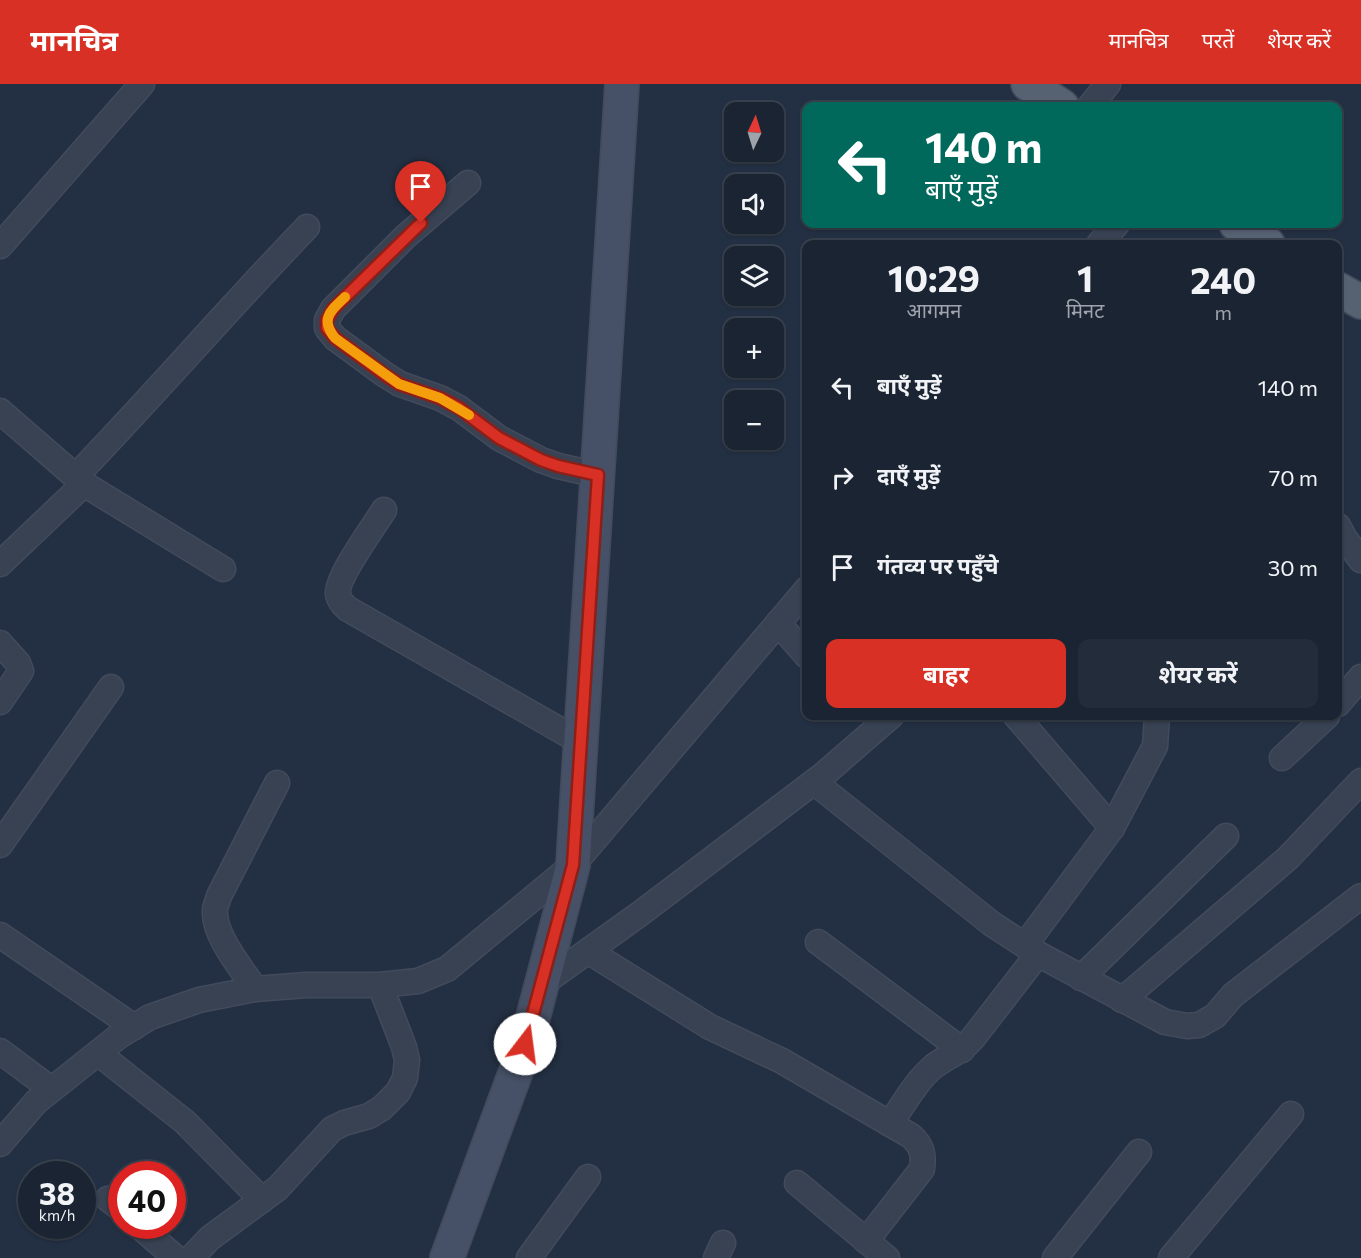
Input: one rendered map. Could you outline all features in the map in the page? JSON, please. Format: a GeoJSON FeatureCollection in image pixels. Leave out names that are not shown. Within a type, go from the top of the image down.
{"type":"FeatureCollection","features":[{"type":"Feature","properties":{"kind":"main road"},"geometry":{"type":"LineString","coordinates":[[1028,84],[1056,102]]}},
{"type":"Feature","properties":{"kind":"main road"},"geometry":{"type":"LineString","coordinates":[[1242,228],[1262,240]]}},
{"type":"Feature","properties":{"kind":"main road"},"geometry":{"type":"LineString","coordinates":[[1342,291],[1361,302]]}},
{"type":"Feature","properties":{"kind":"street"},"geometry":{"type":"LineString","coordinates":[[0,246],[142,84]]}},
{"type":"Feature","properties":{"kind":"street"},"geometry":{"type":"LineString","coordinates":[[447,1258],[525,1044],[573,865],[622,84]]}},
{"type":"Feature","properties":{"kind":"street"},"geometry":{"type":"LineString","coordinates":[[1093,102],[1108,84]]}},
{"type":"Feature","properties":{"kind":"street"},"geometry":{"type":"LineString","coordinates":[[468,183],[406,236],[333,309],[327,320],[327,328],[335,338],[399,384],[440,398],[459,408],[499,438],[541,460],[598,475]]}},
{"type":"Feature","properties":{"kind":"street"},"geometry":{"type":"LineString","coordinates":[[0,564],[80,481],[238,299],[307,227]]}},
{"type":"Feature","properties":{"kind":"street"},"geometry":{"type":"LineString","coordinates":[[1103,240],[1113,228]]}},
{"type":"Feature","properties":{"kind":"street"},"geometry":{"type":"LineString","coordinates":[[0,411],[80,481],[223,568]]}},
{"type":"Feature","properties":{"kind":"street"},"geometry":{"type":"LineString","coordinates":[[384,510],[340,579],[337,592],[341,602],[348,609],[581,742]]}},
{"type":"Feature","properties":{"kind":"street"},"geometry":{"type":"LineString","coordinates":[[1342,533],[1361,560]]}},
{"type":"Feature","properties":{"kind":"street"},"geometry":{"type":"LineString","coordinates":[[0,1143],[36,1102],[51,1089],[150,1017],[200,1000],[255,989],[306,985],[380,985],[418,981],[447,969],[573,865],[802,595]]}},
{"type":"Feature","properties":{"kind":"street"},"geometry":{"type":"LineString","coordinates":[[778,623],[802,650]]}},
{"type":"Feature","properties":{"kind":"street"},"geometry":{"type":"LineString","coordinates":[[0,643],[18,663],[21,671],[0,702]]}},
{"type":"Feature","properties":{"kind":"street"},"geometry":{"type":"LineString","coordinates":[[1342,699],[1361,677]]}},
{"type":"Feature","properties":{"kind":"street"},"geometry":{"type":"LineString","coordinates":[[0,845],[111,687]]}},
{"type":"Feature","properties":{"kind":"street"},"geometry":{"type":"LineString","coordinates":[[1019,720],[1112,828]]}},
{"type":"Feature","properties":{"kind":"street"},"geometry":{"type":"LineString","coordinates":[[890,1124],[934,1067],[962,1050],[1112,828],[1155,746],[1157,720]]}},
{"type":"Feature","properties":{"kind":"street"},"geometry":{"type":"LineString","coordinates":[[1282,758],[1323,720]]}},
{"type":"Feature","properties":{"kind":"street"},"geometry":{"type":"LineString","coordinates":[[542,984],[641,913],[814,782],[866,723]]}},
{"type":"Feature","properties":{"kind":"street"},"geometry":{"type":"LineString","coordinates":[[1122,1000],[1288,858],[1361,781]]}},
{"type":"Feature","properties":{"kind":"street"},"geometry":{"type":"LineString","coordinates":[[814,782],[992,924],[1031,950],[1165,1022],[1188,1026],[1199,1025],[1215,1016],[1233,995],[1361,896]]}},
{"type":"Feature","properties":{"kind":"street"},"geometry":{"type":"LineString","coordinates":[[255,989],[222,938],[216,924],[215,909],[219,896],[277,783]]}},
{"type":"Feature","properties":{"kind":"street"},"geometry":{"type":"LineString","coordinates":[[1081,978],[1226,836]]}},
{"type":"Feature","properties":{"kind":"street"},"geometry":{"type":"LineString","coordinates":[[0,935],[134,1027]]}},
{"type":"Feature","properties":{"kind":"street"},"geometry":{"type":"LineString","coordinates":[[818,942],[962,1050]]}},
{"type":"Feature","properties":{"kind":"street"},"geometry":{"type":"LineString","coordinates":[[588,951],[711,1027],[782,1061],[911,1136],[920,1144],[924,1157],[922,1169],[866,1241]]}},
{"type":"Feature","properties":{"kind":"street"},"geometry":{"type":"LineString","coordinates":[[191,1258],[210,1238],[278,1188],[332,1129],[369,1116],[382,1108],[398,1092],[405,1078],[407,1060],[380,985]]}},
{"type":"Feature","properties":{"kind":"street"},"geometry":{"type":"LineString","coordinates":[[0,1051],[51,1089]]}},
{"type":"Feature","properties":{"kind":"street"},"geometry":{"type":"LineString","coordinates":[[98,1053],[185,1122],[262,1200]]}},
{"type":"Feature","properties":{"kind":"street"},"geometry":{"type":"LineString","coordinates":[[1171,1258],[1291,1114]]}},
{"type":"Feature","properties":{"kind":"street"},"geometry":{"type":"LineString","coordinates":[[1054,1258],[1139,1152]]}},
{"type":"Feature","properties":{"kind":"street"},"geometry":{"type":"LineString","coordinates":[[529,1258],[588,1177]]}},
{"type":"Feature","properties":{"kind":"street"},"geometry":{"type":"LineString","coordinates":[[797,1184],[887,1258]]}},
{"type":"Feature","properties":{"kind":"street"},"geometry":{"type":"LineString","coordinates":[[154,1239],[176,1258]]}},
{"type":"Feature","properties":{"kind":"slow traffic"},"geometry":{"type":"LineString","coordinates":[[345,297],[333,309],[327,320],[327,328],[335,338],[399,384],[440,398],[469,415]]}},
{"type":"Feature","properties":{"kind":"route"},"geometry":{"type":"LineString","coordinates":[[421,223],[333,309],[327,320],[327,328],[335,338],[399,384],[440,398],[459,408],[499,438],[541,460],[598,475],[573,865],[525,1044]]}}]}
